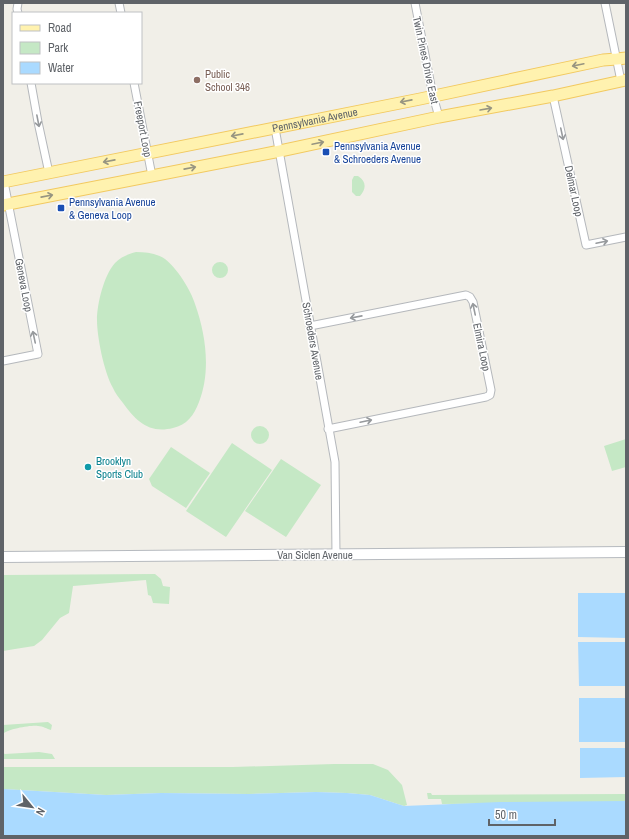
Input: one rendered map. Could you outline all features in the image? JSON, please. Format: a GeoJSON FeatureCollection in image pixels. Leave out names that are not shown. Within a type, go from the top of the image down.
{"type":"FeatureCollection","features":[{"type":"Feature","properties":{"kind":"main road","name":"Pennsylvania Avenue"},"geometry":{"type":"LineString","coordinates":[[4,182],[433,96],[603,60],[621,59]]}},
{"type":"Feature","properties":{"kind":"main road","name":"Pennsylvania Avenue"},"geometry":{"type":"LineString","coordinates":[[6,204],[280,151],[439,117],[624,81]]}},
{"type":"Feature","properties":{"kind":"street","name":"Twin Pines Drive East"},"geometry":{"type":"LineString","coordinates":[[415,3],[433,96],[439,117]]}},
{"type":"Feature","properties":{"kind":"street"},"geometry":{"type":"LineString","coordinates":[[605,3],[621,59],[624,81]]}},
{"type":"Feature","properties":{"kind":"street"},"geometry":{"type":"LineString","coordinates":[[30,84],[49,173]]}},
{"type":"Feature","properties":{"kind":"street","name":"Freeport Loop"},"geometry":{"type":"LineString","coordinates":[[134,84],[152,176]]}},
{"type":"Feature","properties":{"kind":"street","name":"Delmar Loop"},"geometry":{"type":"LineString","coordinates":[[553,96],[586,245],[626,237]]}},
{"type":"Feature","properties":{"kind":"street","name":"Schroeders Avenue"},"geometry":{"type":"LineString","coordinates":[[275,128],[334,462],[336,555]]}},
{"type":"Feature","properties":{"kind":"street","name":"Geneva Loop"},"geometry":{"type":"LineString","coordinates":[[3,361],[38,354],[6,204],[4,182]]}},
{"type":"Feature","properties":{"kind":"street","name":"Elmira Loop"},"geometry":{"type":"LineString","coordinates":[[310,326],[466,295],[470,297],[473,302],[491,390],[490,395],[486,397],[328,429]]}},
{"type":"Feature","properties":{"kind":"street","name":"Van Siclen Avenue"},"geometry":{"type":"LineString","coordinates":[[3,557],[626,552]]}},
{"type":"Feature","properties":{"kind":"green space"},"geometry":{"type":"Polygon","coordinates":[[[354,176],[361,178],[365,186],[360,196],[356,196],[352,192],[352,180],[354,176]]]}},
{"type":"Feature","properties":{"kind":"green space"},"geometry":{"type":"Polygon","coordinates":[[[136,252],[158,255],[174,267],[190,292],[202,328],[206,353],[203,390],[195,411],[186,422],[178,427],[157,429],[138,420],[114,390],[107,373],[102,354],[98,336],[97,320],[98,306],[104,282],[115,263],[125,256],[136,252]]]}},
{"type":"Feature","properties":{"kind":"green space"},"geometry":{"type":"Polygon","coordinates":[[[217,262],[223,262],[228,267],[226,276],[223,278],[217,278],[212,273],[212,267],[217,262]]]}},
{"type":"Feature","properties":{"kind":"green space"},"geometry":{"type":"Polygon","coordinates":[[[256,426],[264,426],[269,431],[267,442],[264,444],[256,444],[251,439],[251,431],[256,426]]]}},
{"type":"Feature","properties":{"kind":"green space"},"geometry":{"type":"Polygon","coordinates":[[[626,439],[626,467],[612,471],[604,446],[626,439]]]}},
{"type":"Feature","properties":{"kind":"green space"},"geometry":{"type":"Polygon","coordinates":[[[232,443],[272,470],[226,537],[186,511],[232,443]]]}},
{"type":"Feature","properties":{"kind":"green space"},"geometry":{"type":"Polygon","coordinates":[[[171,447],[210,473],[186,508],[152,486],[149,479],[171,447]]]}},
{"type":"Feature","properties":{"kind":"green space"},"geometry":{"type":"Polygon","coordinates":[[[281,459],[321,485],[286,537],[245,511],[281,459]]]}},
{"type":"Feature","properties":{"kind":"green space"},"geometry":{"type":"Polygon","coordinates":[[[155,574],[161,579],[163,586],[170,587],[169,604],[153,603],[151,596],[148,595],[146,580],[73,586],[69,613],[60,618],[42,640],[34,646],[3,651],[3,575],[155,574]]]}},
{"type":"Feature","properties":{"kind":"green space"},"geometry":{"type":"Polygon","coordinates":[[[48,722],[52,725],[51,730],[40,726],[30,726],[14,729],[3,734],[3,725],[48,722]]]}},
{"type":"Feature","properties":{"kind":"green space"},"geometry":{"type":"Polygon","coordinates":[[[39,752],[52,754],[55,759],[3,759],[3,753],[39,752]]]}},
{"type":"Feature","properties":{"kind":"green space"},"geometry":{"type":"Polygon","coordinates":[[[373,764],[388,770],[402,785],[407,805],[404,806],[370,795],[347,793],[161,793],[106,795],[3,789],[3,767],[233,767],[373,764]]]}},
{"type":"Feature","properties":{"kind":"green space"},"geometry":{"type":"Polygon","coordinates":[[[427,793],[431,793],[432,795],[626,794],[626,802],[442,804],[441,799],[428,799],[427,793]]]}},
{"type":"Feature","properties":{"kind":"water"},"geometry":{"type":"Polygon","coordinates":[[[578,593],[626,593],[626,638],[578,637],[578,593]]]}},
{"type":"Feature","properties":{"kind":"water"},"geometry":{"type":"Polygon","coordinates":[[[578,642],[626,642],[626,686],[579,686],[578,642]]]}},
{"type":"Feature","properties":{"kind":"water"},"geometry":{"type":"Polygon","coordinates":[[[579,698],[626,698],[626,742],[579,742],[579,698]]]}},
{"type":"Feature","properties":{"kind":"water"},"geometry":{"type":"Polygon","coordinates":[[[580,748],[626,748],[626,777],[580,778],[580,748]]]}},
{"type":"Feature","properties":{"kind":"water"},"geometry":{"type":"Polygon","coordinates":[[[3,789],[106,795],[161,793],[347,793],[370,795],[404,806],[500,802],[626,801],[626,836],[3,836],[3,789]]]}},
{"type":"Feature","properties":{"kind":"place","name":"Public School 346"},"geometry":{"type":"Point","coordinates":[197,80]}},
{"type":"Feature","properties":{"kind":"place","name":"Pennsylvania Avenue & Schroeders Avenue"},"geometry":{"type":"Point","coordinates":[326,152]}},
{"type":"Feature","properties":{"kind":"place","name":"Pennsylvania Avenue & Geneva Loop"},"geometry":{"type":"Point","coordinates":[61,208]}},
{"type":"Feature","properties":{"kind":"place","name":"Brooklyn Sports Club"},"geometry":{"type":"Point","coordinates":[88,467]}}]}
